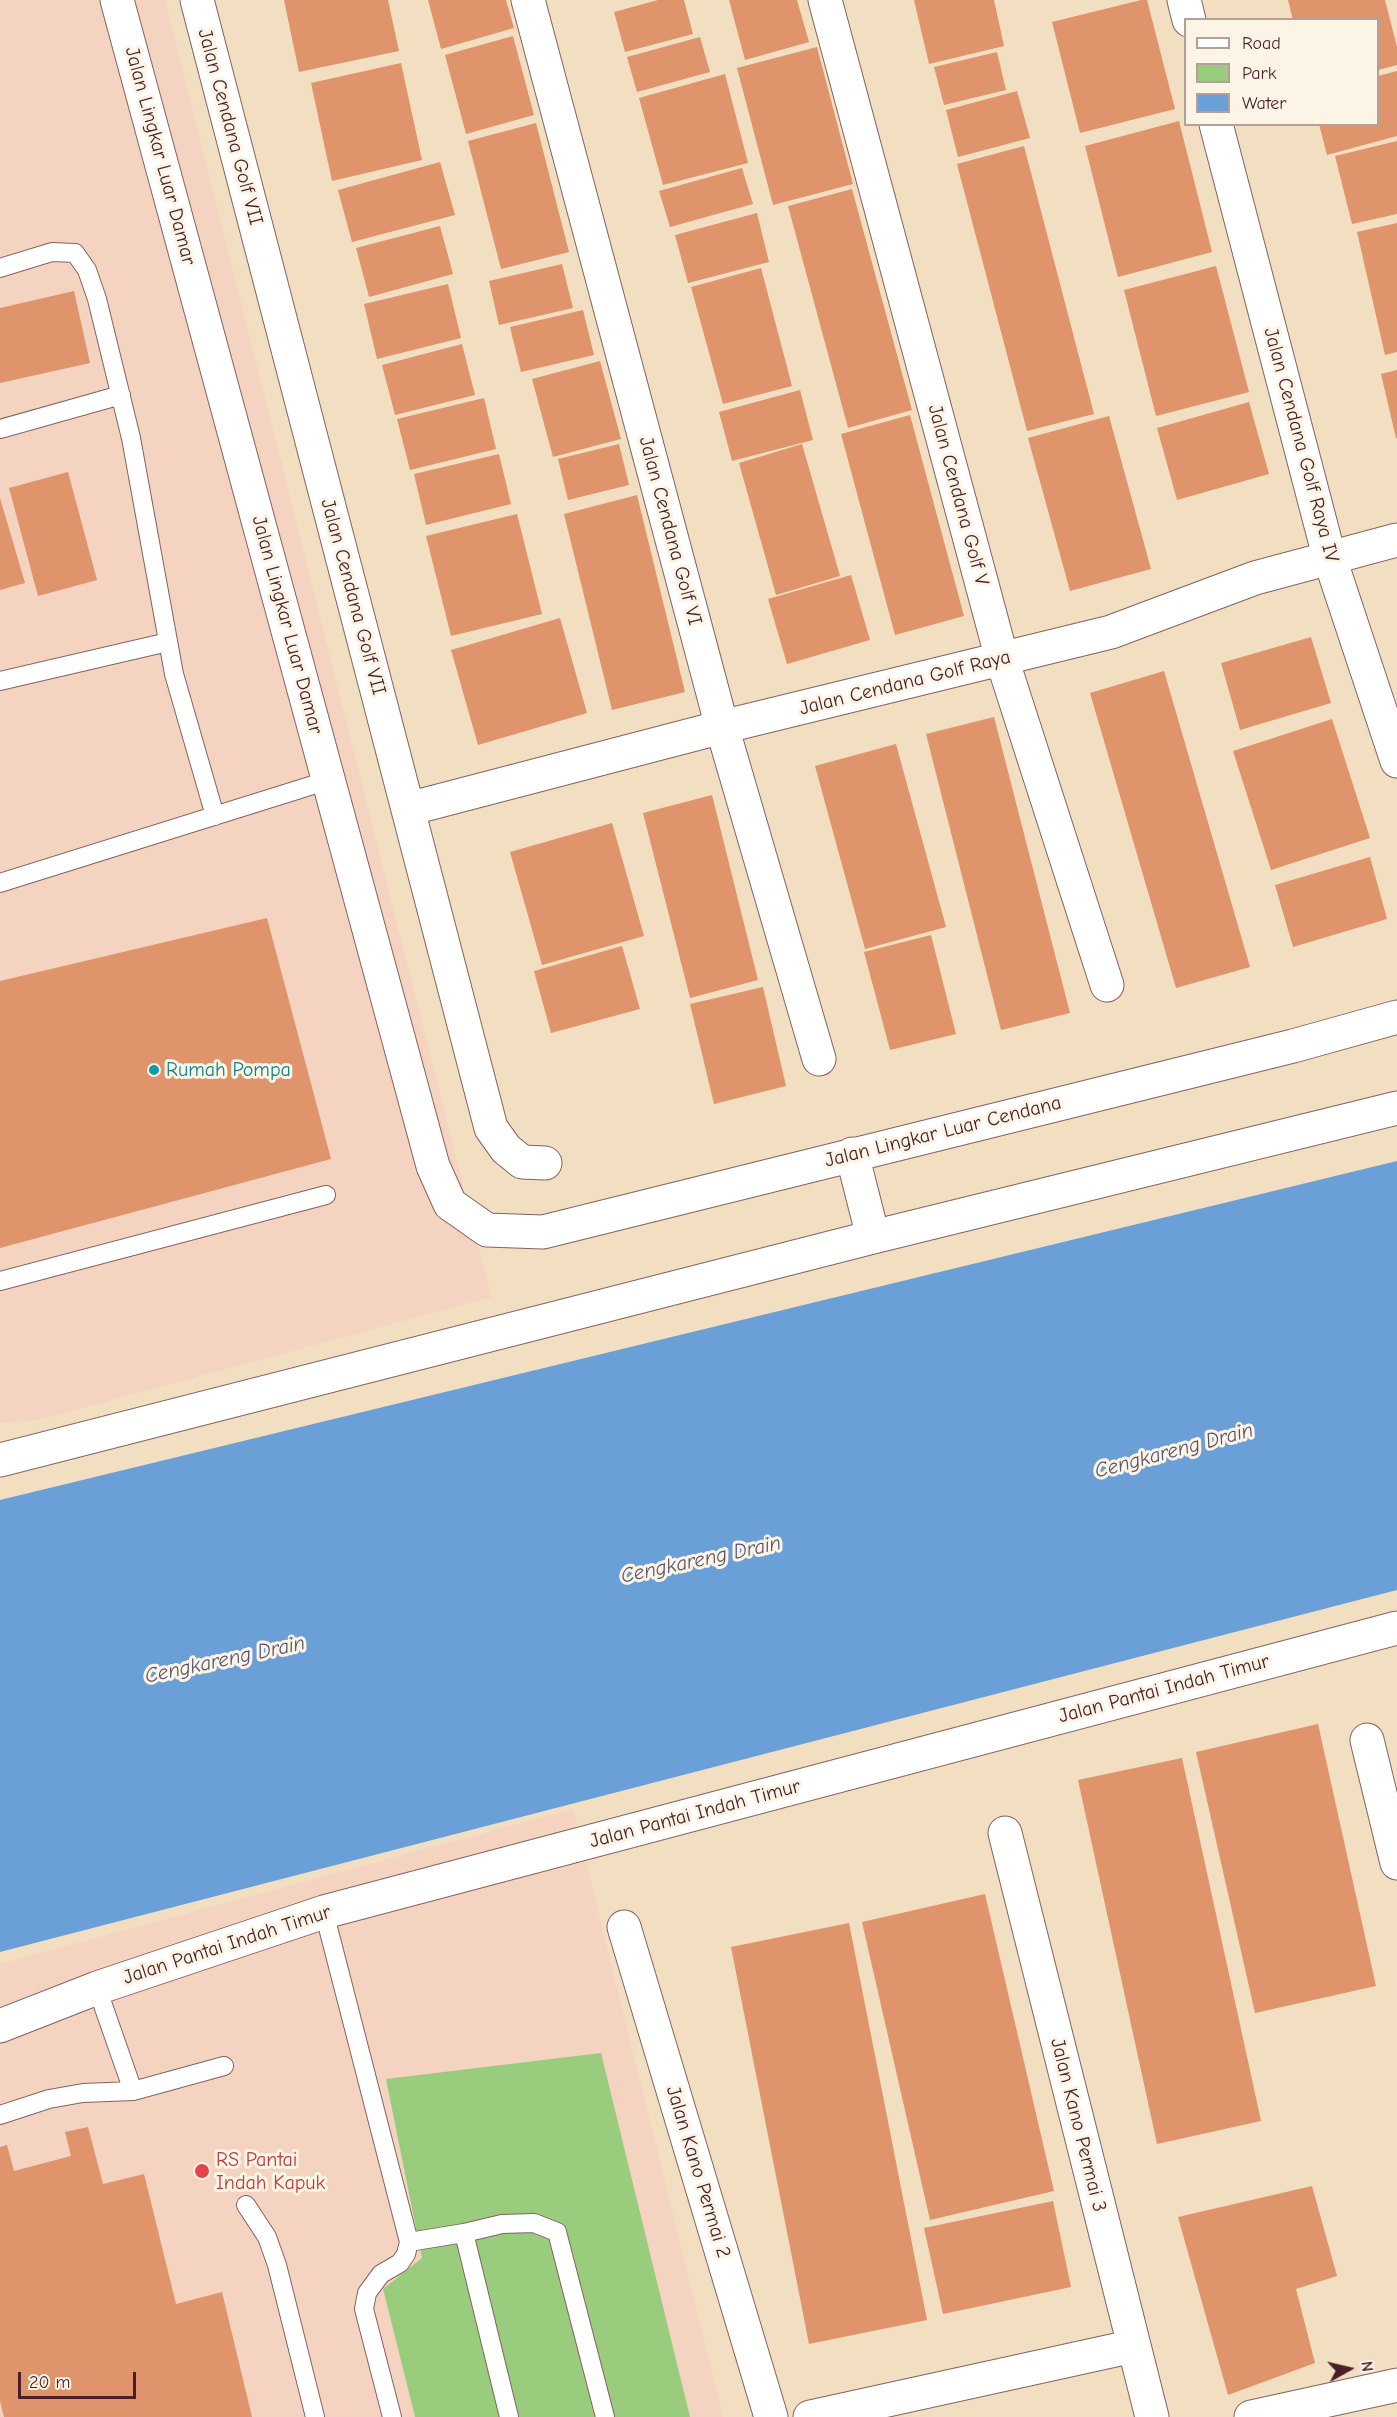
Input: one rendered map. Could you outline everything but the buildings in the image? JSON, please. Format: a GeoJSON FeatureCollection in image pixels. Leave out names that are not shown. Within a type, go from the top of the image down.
{"type":"FeatureCollection","features":[{"type":"Feature","properties":{"kind":"street","name":"Jalan Lingkar Luar Damar"},"geometry":{"type":"LineString","coordinates":[[117,0],[433,1166],[450,1204],[487,1230]]}},
{"type":"Feature","properties":{"kind":"street","name":"Jalan Cendana Golf VII"},"geometry":{"type":"LineString","coordinates":[[197,0],[491,1128],[506,1149],[522,1162],[545,1163]]}},
{"type":"Feature","properties":{"kind":"street","name":"Jalan Cendana Golf VI"},"geometry":{"type":"LineString","coordinates":[[528,0],[722,727],[819,1059]]}},
{"type":"Feature","properties":{"kind":"street","name":"Jalan Cendana Golf V"},"geometry":{"type":"LineString","coordinates":[[825,0],[1002,659],[1107,985]]}},
{"type":"Feature","properties":{"kind":"street"},"geometry":{"type":"LineString","coordinates":[[1184,0],[1188,18]]}},
{"type":"Feature","properties":{"kind":"street","name":"Jalan Cendana Golf Raya IV"},"geometry":{"type":"LineString","coordinates":[[1217,126],[1329,556],[1397,761]]}},
{"type":"Feature","properties":{"kind":"street","name":"Jalan Cendana Golf Raya"},"geometry":{"type":"LineString","coordinates":[[408,809],[722,727],[1111,633],[1256,578],[1329,556],[1397,540]]}},
{"type":"Feature","properties":{"kind":"street","name":"Jalan Lingkar Luar Cendana"},"geometry":{"type":"LineString","coordinates":[[487,1230],[543,1232],[1293,1046],[1397,1017]]}},
{"type":"Feature","properties":{"kind":"street"},"geometry":{"type":"LineString","coordinates":[[0,1460],[873,1237],[1397,1107]]}},
{"type":"Feature","properties":{"kind":"street"},"geometry":{"type":"LineString","coordinates":[[852,1154],[873,1237]]}},
{"type":"Feature","properties":{"kind":"street","name":"Jalan Pantai Indah Timur"},"geometry":{"type":"LineString","coordinates":[[0,2026],[97,1988],[324,1912],[1397,1628]]}},
{"type":"Feature","properties":{"kind":"street"},"geometry":{"type":"LineString","coordinates":[[1367,1740],[1397,1863]]}},
{"type":"Feature","properties":{"kind":"street","name":"Jalan Kano Permai 3"},"geometry":{"type":"LineString","coordinates":[[1005,1833],[1152,2417]]}},
{"type":"Feature","properties":{"kind":"street","name":"Jalan Kano Permai 2"},"geometry":{"type":"LineString","coordinates":[[624,1927],[771,2417]]}},
{"type":"Feature","properties":{"kind":"street"},"geometry":{"type":"LineString","coordinates":[[810,2417],[1134,2346]]}},
{"type":"Feature","properties":{"kind":"street"},"geometry":{"type":"LineString","coordinates":[[1251,2417],[1397,2385]]}},
{"type":"Feature","properties":{"kind":"lane"},"geometry":{"type":"LineString","coordinates":[[0,268],[52,252],[75,253],[87,270],[97,299],[131,438],[174,674],[215,816]]}},
{"type":"Feature","properties":{"kind":"lane"},"geometry":{"type":"LineString","coordinates":[[0,429],[121,395]]}},
{"type":"Feature","properties":{"kind":"lane"},"geometry":{"type":"LineString","coordinates":[[0,681],[168,642]]}},
{"type":"Feature","properties":{"kind":"lane"},"geometry":{"type":"LineString","coordinates":[[0,883],[328,780]]}},
{"type":"Feature","properties":{"kind":"lane"},"geometry":{"type":"LineString","coordinates":[[0,1281],[327,1195]]}},
{"type":"Feature","properties":{"kind":"lane"},"geometry":{"type":"LineString","coordinates":[[324,1912],[409,2242],[406,2254],[400,2263],[381,2274],[367,2293],[364,2309],[392,2417]]}},
{"type":"Feature","properties":{"kind":"lane"},"geometry":{"type":"LineString","coordinates":[[97,1988],[133,2091]]}},
{"type":"Feature","properties":{"kind":"lane"},"geometry":{"type":"LineString","coordinates":[[0,2115],[49,2099],[84,2093],[133,2091],[224,2066]]}},
{"type":"Feature","properties":{"kind":"lane"},"geometry":{"type":"LineString","coordinates":[[246,2205],[267,2237],[277,2265],[315,2417]]}},
{"type":"Feature","properties":{"kind":"lane"},"geometry":{"type":"LineString","coordinates":[[409,2242],[502,2224],[534,2223],[557,2232],[605,2417]]}},
{"type":"Feature","properties":{"kind":"lane"},"geometry":{"type":"LineString","coordinates":[[464,2233],[509,2417]]}},
{"type":"Feature","properties":{"kind":"shaded area"},"geometry":{"type":"Polygon","coordinates":[[[0,0],[165,0],[491,1297],[38,1420],[0,1423],[0,0]]]}},
{"type":"Feature","properties":{"kind":"shaded area"},"geometry":{"type":"Polygon","coordinates":[[[573,1809],[723,2417],[0,2417],[0,1964],[573,1809]]]}},
{"type":"Feature","properties":{"kind":"green space"},"geometry":{"type":"Polygon","coordinates":[[[601,2053],[690,2417],[415,2417],[383,2289],[422,2258],[386,2079],[601,2053]]]}},
{"type":"Feature","properties":{"kind":"water","name":"Cengkareng Drain"},"geometry":{"type":"Polygon","coordinates":[[[1397,1161],[1397,1590],[0,1952],[0,1500],[1397,1161]]]}},
{"type":"Feature","properties":{"kind":"place","name":"Rumah Pompa"},"geometry":{"type":"Point","coordinates":[154,1070]}},
{"type":"Feature","properties":{"kind":"place","name":"RS Pantai Indah Kapuk"},"geometry":{"type":"Point","coordinates":[202,2171]}}]}
